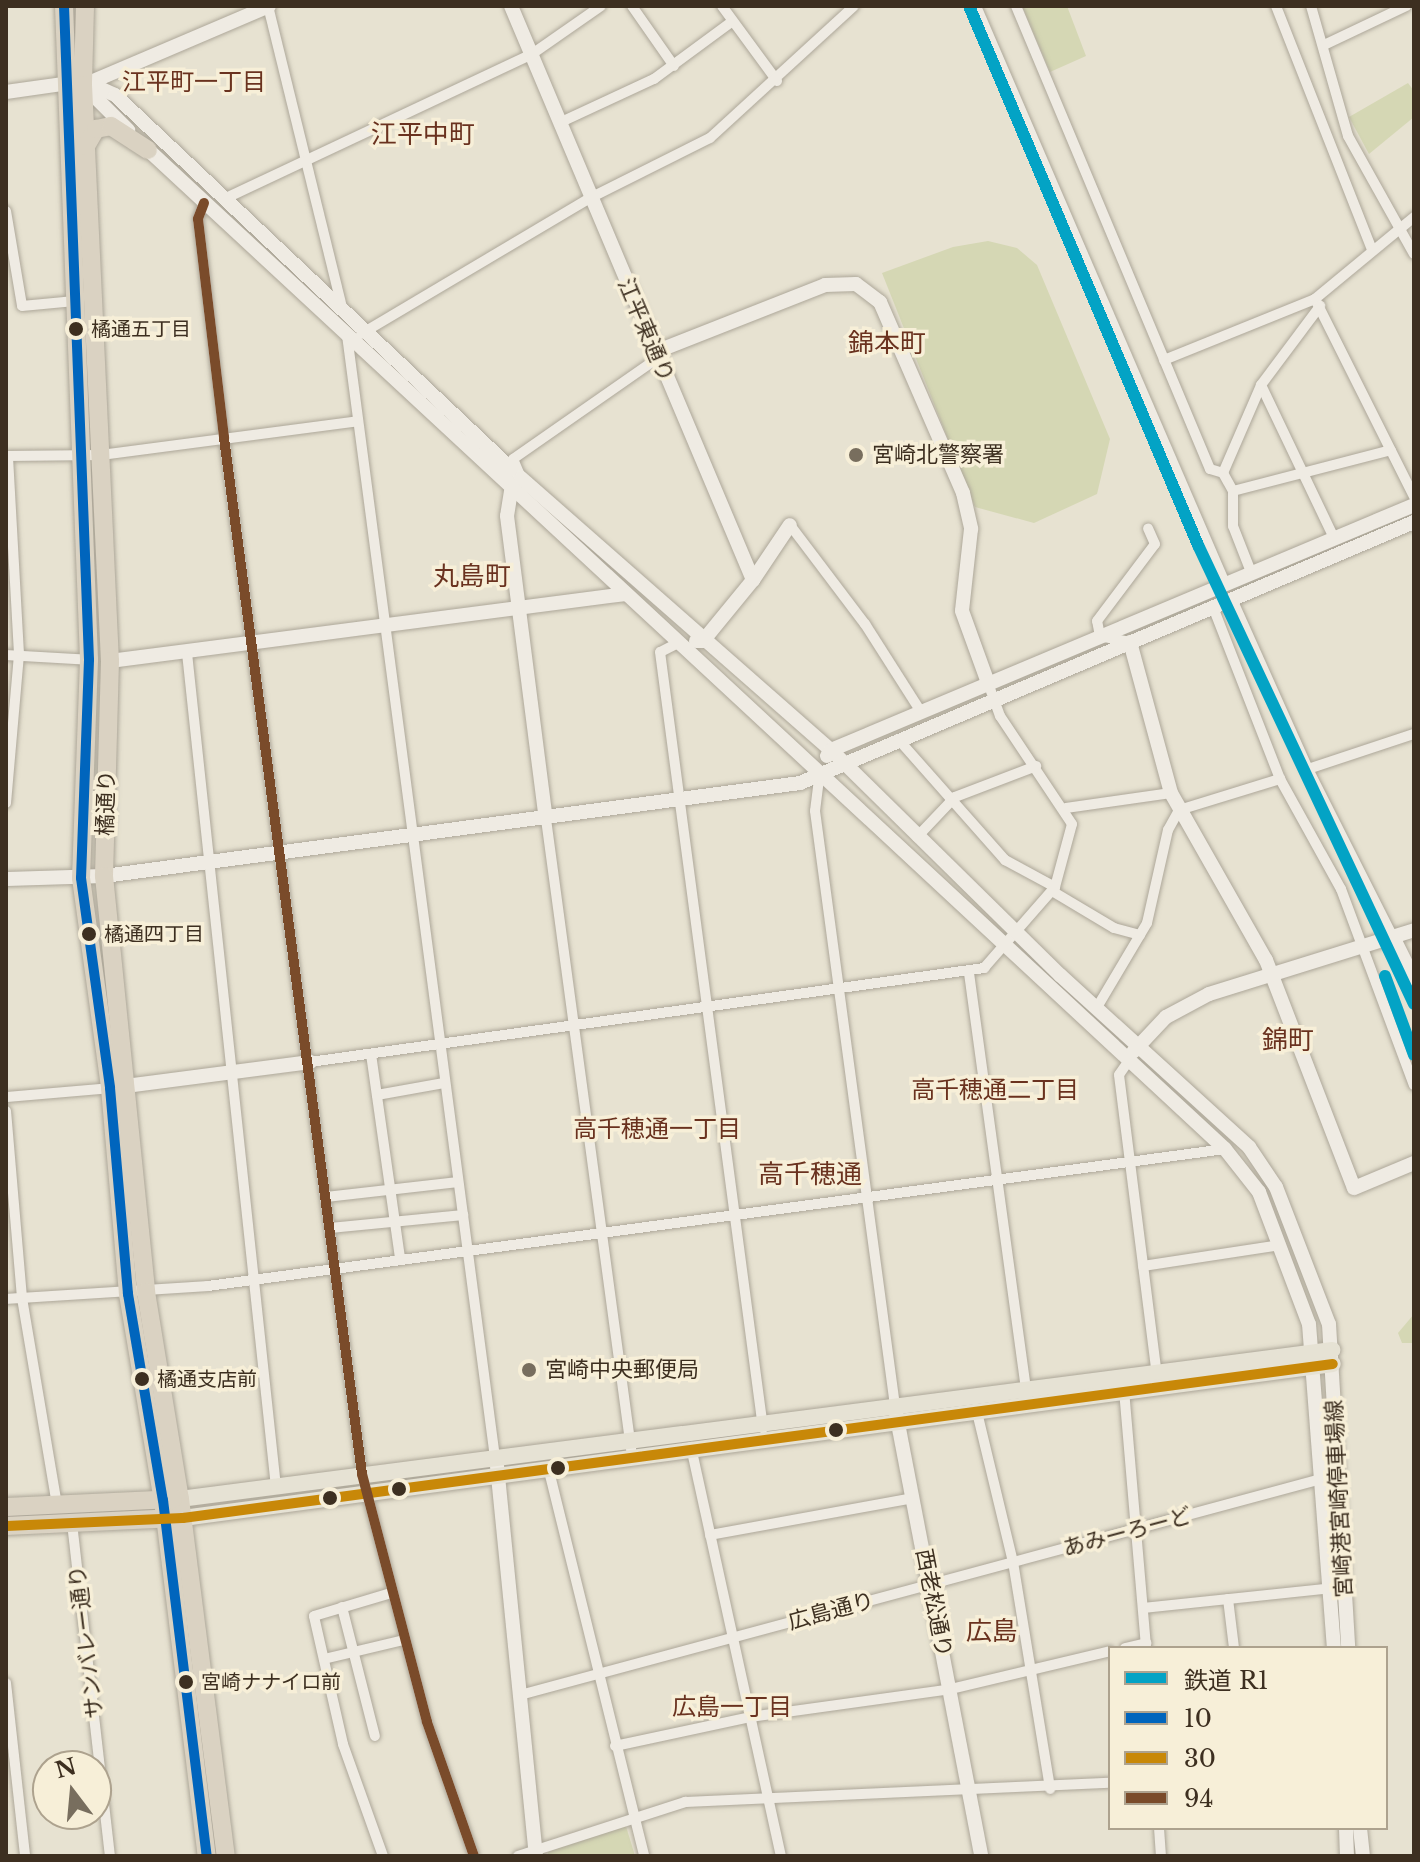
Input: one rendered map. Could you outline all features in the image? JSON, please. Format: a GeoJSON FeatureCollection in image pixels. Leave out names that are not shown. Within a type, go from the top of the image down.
{"type":"FeatureCollection","features":[{"type":"Feature","properties":{"kind":"highway","name":"橘通り"},"geometry":{"type":"LineString","coordinates":[[64,6],[63,84],[75,301],[110,661],[104,876],[118,1087],[137,1293],[172,1509]]}},
{"type":"Feature","properties":{"kind":"highway","name":"橘通り"},"geometry":{"type":"LineString","coordinates":[[85,6],[83,85],[92,455],[81,878],[118,1087]]}},
{"type":"Feature","properties":{"kind":"highway"},"geometry":{"type":"LineString","coordinates":[[86,146],[96,129],[111,126],[148,150]]}},
{"type":"Feature","properties":{"kind":"highway"},"geometry":{"type":"LineString","coordinates":[[6,1507],[57,1505],[172,1509]]}},
{"type":"Feature","properties":{"kind":"highway"},"geometry":{"type":"LineString","coordinates":[[6,1526],[72,1523],[172,1509]]}},
{"type":"Feature","properties":{"kind":"highway"},"geometry":{"type":"LineString","coordinates":[[172,1509],[207,1856]]}},
{"type":"Feature","properties":{"kind":"highway"},"geometry":{"type":"LineString","coordinates":[[172,1509],[226,1856]]}},
{"type":"Feature","properties":{"kind":"main road"},"geometry":{"type":"LineString","coordinates":[[172,1509],[366,1493],[497,1466],[1332,1357]]}},
{"type":"Feature","properties":{"kind":"main road"},"geometry":{"type":"LineString","coordinates":[[172,1509],[276,1487],[362,1474],[497,1466],[548,1467],[630,1448],[691,1447],[763,1430]]}},
{"type":"Feature","properties":{"kind":"street"},"geometry":{"type":"LineString","coordinates":[[83,85],[268,6],[347,336],[497,1466],[536,1852]]}},
{"type":"Feature","properties":{"kind":"street","name":"江平東通り"},"geometry":{"type":"LineString","coordinates":[[511,6],[753,580]]}},
{"type":"Feature","properties":{"kind":"street"},"geometry":{"type":"LineString","coordinates":[[224,199],[532,54],[601,6]]}},
{"type":"Feature","properties":{"kind":"street"},"geometry":{"type":"LineString","coordinates":[[632,6],[674,66]]}},
{"type":"Feature","properties":{"kind":"street"},"geometry":{"type":"LineString","coordinates":[[722,6],[730,23],[777,81]]}},
{"type":"Feature","properties":{"kind":"street"},"geometry":{"type":"LineString","coordinates":[[347,336],[368,333],[590,198],[710,138],[777,81],[854,6]]}},
{"type":"Feature","properties":{"kind":"street"},"geometry":{"type":"LineString","coordinates":[[976,6],[1225,583]]}},
{"type":"Feature","properties":{"kind":"street"},"geometry":{"type":"LineString","coordinates":[[1016,6],[1210,469],[1223,473],[1233,491],[1233,526],[1251,572]]}},
{"type":"Feature","properties":{"kind":"street"},"geometry":{"type":"LineString","coordinates":[[1276,6],[1372,250]]}},
{"type":"Feature","properties":{"kind":"street"},"geometry":{"type":"LineString","coordinates":[[1311,6],[1348,136],[1414,254]]}},
{"type":"Feature","properties":{"kind":"street"},"geometry":{"type":"LineString","coordinates":[[1324,45],[1406,6]]}},
{"type":"Feature","properties":{"kind":"street"},"geometry":{"type":"LineString","coordinates":[[559,123],[674,66],[730,23]]}},
{"type":"Feature","properties":{"kind":"street"},"geometry":{"type":"LineString","coordinates":[[6,92],[63,84],[83,85],[115,95],[521,478],[703,641],[831,750],[1012,938]]}},
{"type":"Feature","properties":{"kind":"street"},"geometry":{"type":"LineString","coordinates":[[83,85],[148,150],[511,491],[820,771],[1012,938]]}},
{"type":"Feature","properties":{"kind":"street"},"geometry":{"type":"LineString","coordinates":[[204,203],[198,219],[224,438],[310,1062],[362,1474],[404,1640],[474,1856]]}},
{"type":"Feature","properties":{"kind":"street"},"geometry":{"type":"LineString","coordinates":[[6,211],[22,306],[75,301]]}},
{"type":"Feature","properties":{"kind":"street"},"geometry":{"type":"LineString","coordinates":[[1223,473],[1261,385],[1318,302],[1372,250],[1414,217]]}},
{"type":"Feature","properties":{"kind":"street"},"geometry":{"type":"LineString","coordinates":[[6,1097],[118,1087],[439,1046],[969,973],[984,968],[1054,889],[1071,835],[1066,808],[1000,716],[962,611],[971,529],[963,493],[880,302],[856,284],[825,285],[657,355],[513,459],[521,478]]}},
{"type":"Feature","properties":{"kind":"street"},"geometry":{"type":"LineString","coordinates":[[1164,360],[1318,302]]}},
{"type":"Feature","properties":{"kind":"street"},"geometry":{"type":"LineString","coordinates":[[1318,302],[1414,497]]}},
{"type":"Feature","properties":{"kind":"street"},"geometry":{"type":"LineString","coordinates":[[1261,385],[1300,474],[1334,538]]}},
{"type":"Feature","properties":{"kind":"street"},"geometry":{"type":"LineString","coordinates":[[6,803],[19,654],[7,456],[92,455],[358,421]]}},
{"type":"Feature","properties":{"kind":"street"},"geometry":{"type":"LineString","coordinates":[[1233,491],[1391,450]]}},
{"type":"Feature","properties":{"kind":"street"},"geometry":{"type":"LineString","coordinates":[[521,478],[511,491],[507,516],[599,1233],[630,1448]]}},
{"type":"Feature","properties":{"kind":"street"},"geometry":{"type":"LineString","coordinates":[[896,1413],[815,811],[820,771],[831,750],[1414,505]]}},
{"type":"Feature","properties":{"kind":"street"},"geometry":{"type":"LineString","coordinates":[[6,879],[104,876],[800,783],[820,771],[1414,522]]}},
{"type":"Feature","properties":{"kind":"street"},"geometry":{"type":"LineString","coordinates":[[763,1430],[660,652],[680,642],[703,641],[753,580],[790,525],[865,624],[921,712]]}},
{"type":"Feature","properties":{"kind":"street"},"geometry":{"type":"LineString","coordinates":[[1100,636],[1097,621],[1155,544],[1148,528]]}},
{"type":"Feature","properties":{"kind":"street"},"geometry":{"type":"LineString","coordinates":[[6,655],[110,661],[626,594]]}},
{"type":"Feature","properties":{"kind":"street"},"geometry":{"type":"LineString","coordinates":[[1232,599],[1308,769],[1414,979]]}},
{"type":"Feature","properties":{"kind":"street"},"geometry":{"type":"LineString","coordinates":[[1213,607],[1280,779],[1341,889],[1414,1085]]}},
{"type":"Feature","properties":{"kind":"street"},"geometry":{"type":"LineString","coordinates":[[1100,636],[1130,642]]}},
{"type":"Feature","properties":{"kind":"street"},"geometry":{"type":"LineString","coordinates":[[1130,642],[1171,793],[1272,973],[1354,1188],[1414,1163]]}},
{"type":"Feature","properties":{"kind":"street"},"geometry":{"type":"LineString","coordinates":[[187,653],[276,1487]]}},
{"type":"Feature","properties":{"kind":"street"},"geometry":{"type":"LineString","coordinates":[[1308,769],[1414,734]]}},
{"type":"Feature","properties":{"kind":"street"},"geometry":{"type":"LineString","coordinates":[[898,739],[1005,860],[1114,928],[1140,935]]}},
{"type":"Feature","properties":{"kind":"street"},"geometry":{"type":"LineString","coordinates":[[917,837],[951,801],[988,782],[1036,766]]}},
{"type":"Feature","properties":{"kind":"street"},"geometry":{"type":"LineString","coordinates":[[1096,1009],[1150,915],[1168,830],[1179,810],[1280,779]]}},
{"type":"Feature","properties":{"kind":"street"},"geometry":{"type":"LineString","coordinates":[[1066,808],[1171,793]]}},
{"type":"Feature","properties":{"kind":"street"},"geometry":{"type":"LineString","coordinates":[[1158,1379],[1119,1075],[1137,1045],[1188,1003],[1272,973],[1414,930]]}},
{"type":"Feature","properties":{"kind":"street","name":"宮崎港宮崎停車場線"},"geometry":{"type":"LineString","coordinates":[[1012,938],[1137,1045],[1249,1147],[1276,1187],[1320,1297],[1332,1357],[1332,1478],[1338,1588],[1348,1646]]}},
{"type":"Feature","properties":{"kind":"street","name":"宮崎港宮崎停車場線"},"geometry":{"type":"LineString","coordinates":[[1012,938],[1130,1059],[1225,1149],[1259,1192],[1309,1324],[1332,1478]]}},
{"type":"Feature","properties":{"kind":"street"},"geometry":{"type":"LineString","coordinates":[[969,973],[1027,1396]]}},
{"type":"Feature","properties":{"kind":"street"},"geometry":{"type":"LineString","coordinates":[[371,1054],[400,1259]]}},
{"type":"Feature","properties":{"kind":"street"},"geometry":{"type":"LineString","coordinates":[[377,1095],[444,1083]]}},
{"type":"Feature","properties":{"kind":"street"},"geometry":{"type":"LineString","coordinates":[[6,1111],[22,1298],[57,1505]]}},
{"type":"Feature","properties":{"kind":"street"},"geometry":{"type":"LineString","coordinates":[[6,1299],[137,1293],[736,1217],[1225,1149]]}},
{"type":"Feature","properties":{"kind":"street"},"geometry":{"type":"LineString","coordinates":[[326,1197],[458,1182]]}},
{"type":"Feature","properties":{"kind":"street"},"geometry":{"type":"LineString","coordinates":[[330,1228],[463,1215]]}},
{"type":"Feature","properties":{"kind":"street"},"geometry":{"type":"LineString","coordinates":[[1143,1266],[1280,1245]]}},
{"type":"Feature","properties":{"kind":"street"},"geometry":{"type":"LineString","coordinates":[[1123,1383],[1146,1646]]}},
{"type":"Feature","properties":{"kind":"street"},"geometry":{"type":"LineString","coordinates":[[977,1402],[1013,1562],[1050,1789]]}},
{"type":"Feature","properties":{"kind":"street","name":"西老松通り"},"geometry":{"type":"LineString","coordinates":[[896,1413],[981,1856]]}},
{"type":"Feature","properties":{"kind":"street"},"geometry":{"type":"LineString","coordinates":[[691,1447],[781,1856]]}},
{"type":"Feature","properties":{"kind":"street"},"geometry":{"type":"LineString","coordinates":[[548,1467],[632,1818],[644,1856]]}},
{"type":"Feature","properties":{"kind":"street","name":"あみーろーど"},"geometry":{"type":"LineString","coordinates":[[930,1585],[1332,1478]]}},
{"type":"Feature","properties":{"kind":"street"},"geometry":{"type":"LineString","coordinates":[[710,1535],[913,1498]]}},
{"type":"Feature","properties":{"kind":"street","name":"サンバレー通り"},"geometry":{"type":"LineString","coordinates":[[72,1523],[110,1856]]}},
{"type":"Feature","properties":{"kind":"street","name":"広島通り"},"geometry":{"type":"LineString","coordinates":[[520,1695],[930,1585]]}},
{"type":"Feature","properties":{"kind":"street"},"geometry":{"type":"LineString","coordinates":[[1143,1608],[1338,1588]]}},
{"type":"Feature","properties":{"kind":"street","name":"宮崎港宮崎停車場線"},"geometry":{"type":"LineString","coordinates":[[1334,1646],[1338,1588]]}},
{"type":"Feature","properties":{"kind":"street"},"geometry":{"type":"LineString","coordinates":[[383,1856],[343,1744],[314,1616],[391,1593]]}},
{"type":"Feature","properties":{"kind":"street"},"geometry":{"type":"LineString","coordinates":[[1228,1599],[1234,1646]]}},
{"type":"Feature","properties":{"kind":"street"},"geometry":{"type":"LineString","coordinates":[[342,1607],[375,1736]]}},
{"type":"Feature","properties":{"kind":"street"},"geometry":{"type":"LineString","coordinates":[[324,1659],[404,1640]]}},
{"type":"Feature","properties":{"kind":"street"},"geometry":{"type":"LineString","coordinates":[[615,1746],[750,1717],[951,1689],[1108,1651]]}},
{"type":"Feature","properties":{"kind":"street"},"geometry":{"type":"LineString","coordinates":[[6,1683],[25,1856]]}},
{"type":"Feature","properties":{"kind":"street"},"geometry":{"type":"LineString","coordinates":[[518,1856],[685,1802],[968,1787],[1050,1789],[1108,1783]]}},
{"type":"Feature","properties":{"kind":"street"},"geometry":{"type":"LineString","coordinates":[[1159,1830],[1161,1856]]}},
{"type":"Feature","properties":{"kind":"street"},"geometry":{"type":"LineString","coordinates":[[1346,1830],[1347,1856]]}},
{"type":"Feature","properties":{"kind":"street"},"geometry":{"type":"LineString","coordinates":[[1360,1830],[1363,1856]]}},
{"type":"Feature","properties":{"kind":"green space"},"geometry":{"type":"Polygon","coordinates":[[[1022,6],[1067,6],[1086,56],[1050,72],[1022,6]]]}},
{"type":"Feature","properties":{"kind":"green space"},"geometry":{"type":"Polygon","coordinates":[[[1408,83],[1414,91],[1414,117],[1369,154],[1349,117],[1408,83]]]}},
{"type":"Feature","properties":{"kind":"green space"},"geometry":{"type":"Polygon","coordinates":[[[988,241],[1017,248],[1037,265],[1110,439],[1097,494],[1034,523],[975,507],[882,273],[953,247],[988,241]]]}},
{"type":"Feature","properties":{"kind":"green space"},"geometry":{"type":"Polygon","coordinates":[[[1414,1314],[1414,1343],[1402,1343],[1398,1333],[1414,1314]]]}},
{"type":"Feature","properties":{"kind":"green space"},"geometry":{"type":"Polygon","coordinates":[[[625,1823],[635,1856],[548,1856],[548,1852],[625,1823]]]}},
{"type":"Feature","properties":{"kind":"rail line","name":"R1"},"geometry":{"type":"LineString","coordinates":[[969,6],[1198,545],[1414,1004]]}},
{"type":"Feature","properties":{"kind":"rail line","name":"R1"},"geometry":{"type":"LineString","coordinates":[[1385,976],[1414,1055]]}},
{"type":"Feature","properties":{"kind":"transit line","name":"10"},"geometry":{"type":"LineString","coordinates":[[64,6],[89,660],[81,878],[110,1088],[128,1294],[163,1500],[207,1856]]}},
{"type":"Feature","properties":{"kind":"transit line","name":"94"},"geometry":{"type":"LineString","coordinates":[[204,203],[198,219],[224,438],[362,1474],[427,1722],[474,1856]]}},
{"type":"Feature","properties":{"kind":"transit line","name":"30"},"geometry":{"type":"LineString","coordinates":[[6,1526],[183,1518],[1333,1364]]}},
{"type":"Feature","properties":{"kind":"place","name":"橘通五丁目"},"geometry":{"type":"Point","coordinates":[76,329]}},
{"type":"Feature","properties":{"kind":"place","name":"宮崎北警察署"},"geometry":{"type":"Point","coordinates":[856,455]}},
{"type":"Feature","properties":{"kind":"place","name":"橘通四丁目"},"geometry":{"type":"Point","coordinates":[89,934]}},
{"type":"Feature","properties":{"kind":"place","name":"宮崎中央郵便局"},"geometry":{"type":"Point","coordinates":[529,1370]}},
{"type":"Feature","properties":{"kind":"place","name":"橘通支店前"},"geometry":{"type":"Point","coordinates":[142,1379]}},
{"type":"Feature","properties":{"kind":"place","name":"宮崎ナナイロ前"},"geometry":{"type":"Point","coordinates":[186,1682]}},
{"type":"Feature","properties":{"kind":"district","name":"江平町一丁目"},"geometry":{"type":"Point","coordinates":[194,82]}},
{"type":"Feature","properties":{"kind":"district","name":"江平中町"},"geometry":{"type":"Point","coordinates":[423,135]}},
{"type":"Feature","properties":{"kind":"district","name":"錦本町"},"geometry":{"type":"Point","coordinates":[887,344]}},
{"type":"Feature","properties":{"kind":"district","name":"丸島町"},"geometry":{"type":"Point","coordinates":[472,577]}},
{"type":"Feature","properties":{"kind":"district","name":"錦町"},"geometry":{"type":"Point","coordinates":[1288,1041]}},
{"type":"Feature","properties":{"kind":"district","name":"高千穂通二丁目"},"geometry":{"type":"Point","coordinates":[995,1090]}},
{"type":"Feature","properties":{"kind":"district","name":"高千穂通一丁目"},"geometry":{"type":"Point","coordinates":[657,1129]}},
{"type":"Feature","properties":{"kind":"district","name":"高千穂通"},"geometry":{"type":"Point","coordinates":[810,1175]}},
{"type":"Feature","properties":{"kind":"district","name":"広島"},"geometry":{"type":"Point","coordinates":[992,1632]}},
{"type":"Feature","properties":{"kind":"district","name":"広島一丁目"},"geometry":{"type":"Point","coordinates":[732,1707]}}]}
